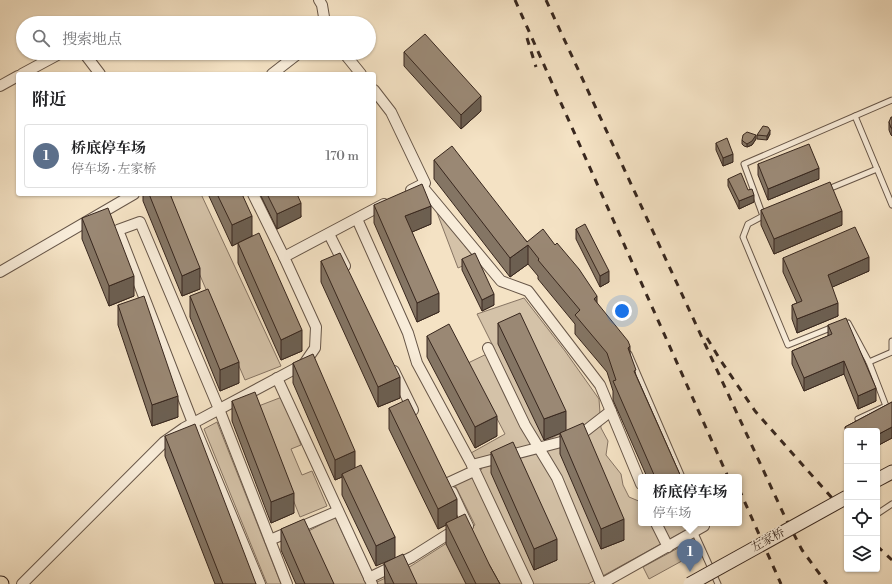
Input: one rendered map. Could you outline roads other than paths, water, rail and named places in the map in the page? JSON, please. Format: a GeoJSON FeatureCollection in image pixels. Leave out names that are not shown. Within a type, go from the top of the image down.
{"type":"FeatureCollection","features":[{"type":"Feature","properties":{"kind":"main road"},"geometry":{"type":"LineString","coordinates":[[880,478],[892,472]]}},
{"type":"Feature","properties":{"kind":"main road","name":"左家桥"},"geometry":{"type":"LineString","coordinates":[[690,584],[844,498]]}},
{"type":"Feature","properties":{"kind":"street"},"geometry":{"type":"LineString","coordinates":[[319,0],[322,4],[324,16]]}},
{"type":"Feature","properties":{"kind":"street"},"geometry":{"type":"LineString","coordinates":[[26,72],[48,60]]}},
{"type":"Feature","properties":{"kind":"street"},"geometry":{"type":"LineString","coordinates":[[89,60],[98,72]]}},
{"type":"Feature","properties":{"kind":"street"},"geometry":{"type":"LineString","coordinates":[[275,72],[290,60]]}},
{"type":"Feature","properties":{"kind":"street"},"geometry":{"type":"LineString","coordinates":[[350,60],[359,72]]}},
{"type":"Feature","properties":{"kind":"street"},"geometry":{"type":"LineString","coordinates":[[0,86],[16,77]]}},
{"type":"Feature","properties":{"kind":"street"},"geometry":{"type":"LineString","coordinates":[[284,257],[425,183],[391,112],[376,93]]}},
{"type":"Feature","properties":{"kind":"street"},"geometry":{"type":"LineString","coordinates":[[421,185],[501,281],[528,291],[600,384],[638,477]]}},
{"type":"Feature","properties":{"kind":"street"},"geometry":{"type":"LineString","coordinates":[[0,272],[131,196]]}},
{"type":"Feature","properties":{"kind":"street"},"geometry":{"type":"LineString","coordinates":[[22,584],[164,442],[193,423],[304,364],[315,348],[316,327],[254,196]]}},
{"type":"Feature","properties":{"kind":"street"},"geometry":{"type":"LineString","coordinates":[[357,219],[408,333],[417,363],[473,468],[528,584]]}},
{"type":"Feature","properties":{"kind":"street"},"geometry":{"type":"LineString","coordinates":[[260,584],[193,423],[118,230],[140,222],[219,409],[287,584]]}},
{"type":"Feature","properties":{"kind":"street"},"geometry":{"type":"LineString","coordinates":[[329,234],[348,274]]}},
{"type":"Feature","properties":{"kind":"street"},"geometry":{"type":"LineString","coordinates":[[488,348],[525,425],[557,478],[601,584],[694,532],[701,526]]}},
{"type":"Feature","properties":{"kind":"street"},"geometry":{"type":"LineString","coordinates":[[391,363],[418,420]]}},
{"type":"Feature","properties":{"kind":"street"},"geometry":{"type":"LineString","coordinates":[[277,378],[371,581],[412,557],[447,533],[467,523]]}},
{"type":"Feature","properties":{"kind":"street"},"geometry":{"type":"LineString","coordinates":[[473,536],[446,480],[473,468],[561,442],[584,432],[611,411]]}},
{"type":"Feature","properties":{"kind":"street"},"geometry":{"type":"LineString","coordinates":[[270,540],[338,511]]}},
{"type":"Feature","properties":{"kind":"street"},"geometry":{"type":"LineString","coordinates":[[658,526],[668,547]]}},
{"type":"Feature","properties":{"kind":"lane"},"geometry":{"type":"LineString","coordinates":[[763,216],[744,164],[892,100]]}},
{"type":"Feature","properties":{"kind":"lane"},"geometry":{"type":"LineString","coordinates":[[856,116],[892,205]]}},
{"type":"Feature","properties":{"kind":"lane"},"geometry":{"type":"LineString","coordinates":[[820,192],[877,169]]}},
{"type":"Feature","properties":{"kind":"lane"},"geometry":{"type":"LineString","coordinates":[[770,213],[748,224],[743,237],[788,345],[847,322],[869,362],[886,406],[858,419]]}},
{"type":"Feature","properties":{"kind":"lane"},"geometry":{"type":"LineString","coordinates":[[869,362],[892,352],[892,340]]}},
{"type":"Feature","properties":{"kind":"lane"},"geometry":{"type":"LineString","coordinates":[[623,346],[632,359],[636,374],[681,474]]}},
{"type":"Feature","properties":{"kind":"lane"},"geometry":{"type":"LineString","coordinates":[[880,512],[892,504]]}},
{"type":"Feature","properties":{"kind":"lane"},"geometry":{"type":"LineString","coordinates":[[694,532],[718,584]]}},
{"type":"Feature","properties":{"kind":"railway"},"geometry":{"type":"LineString","coordinates":[[515,0],[727,474]]}},
{"type":"Feature","properties":{"kind":"railway"},"geometry":{"type":"LineString","coordinates":[[546,0],[784,515],[802,550],[827,584]]}},
{"type":"Feature","properties":{"kind":"railway"},"geometry":{"type":"LineString","coordinates":[[527,38],[536,67]]}},
{"type":"Feature","properties":{"kind":"railway"},"geometry":{"type":"LineString","coordinates":[[707,338],[755,411],[844,512]]}},
{"type":"Feature","properties":{"kind":"railway"},"geometry":{"type":"LineString","coordinates":[[742,496],[781,584]]}},
{"type":"Feature","properties":{"kind":"railway"},"geometry":{"type":"LineString","coordinates":[[880,549],[892,560]]}},
{"type":"Feature","properties":{"kind":"place","name":"桥底停车场"},"geometry":{"type":"Point","coordinates":[690,572]}}]}
